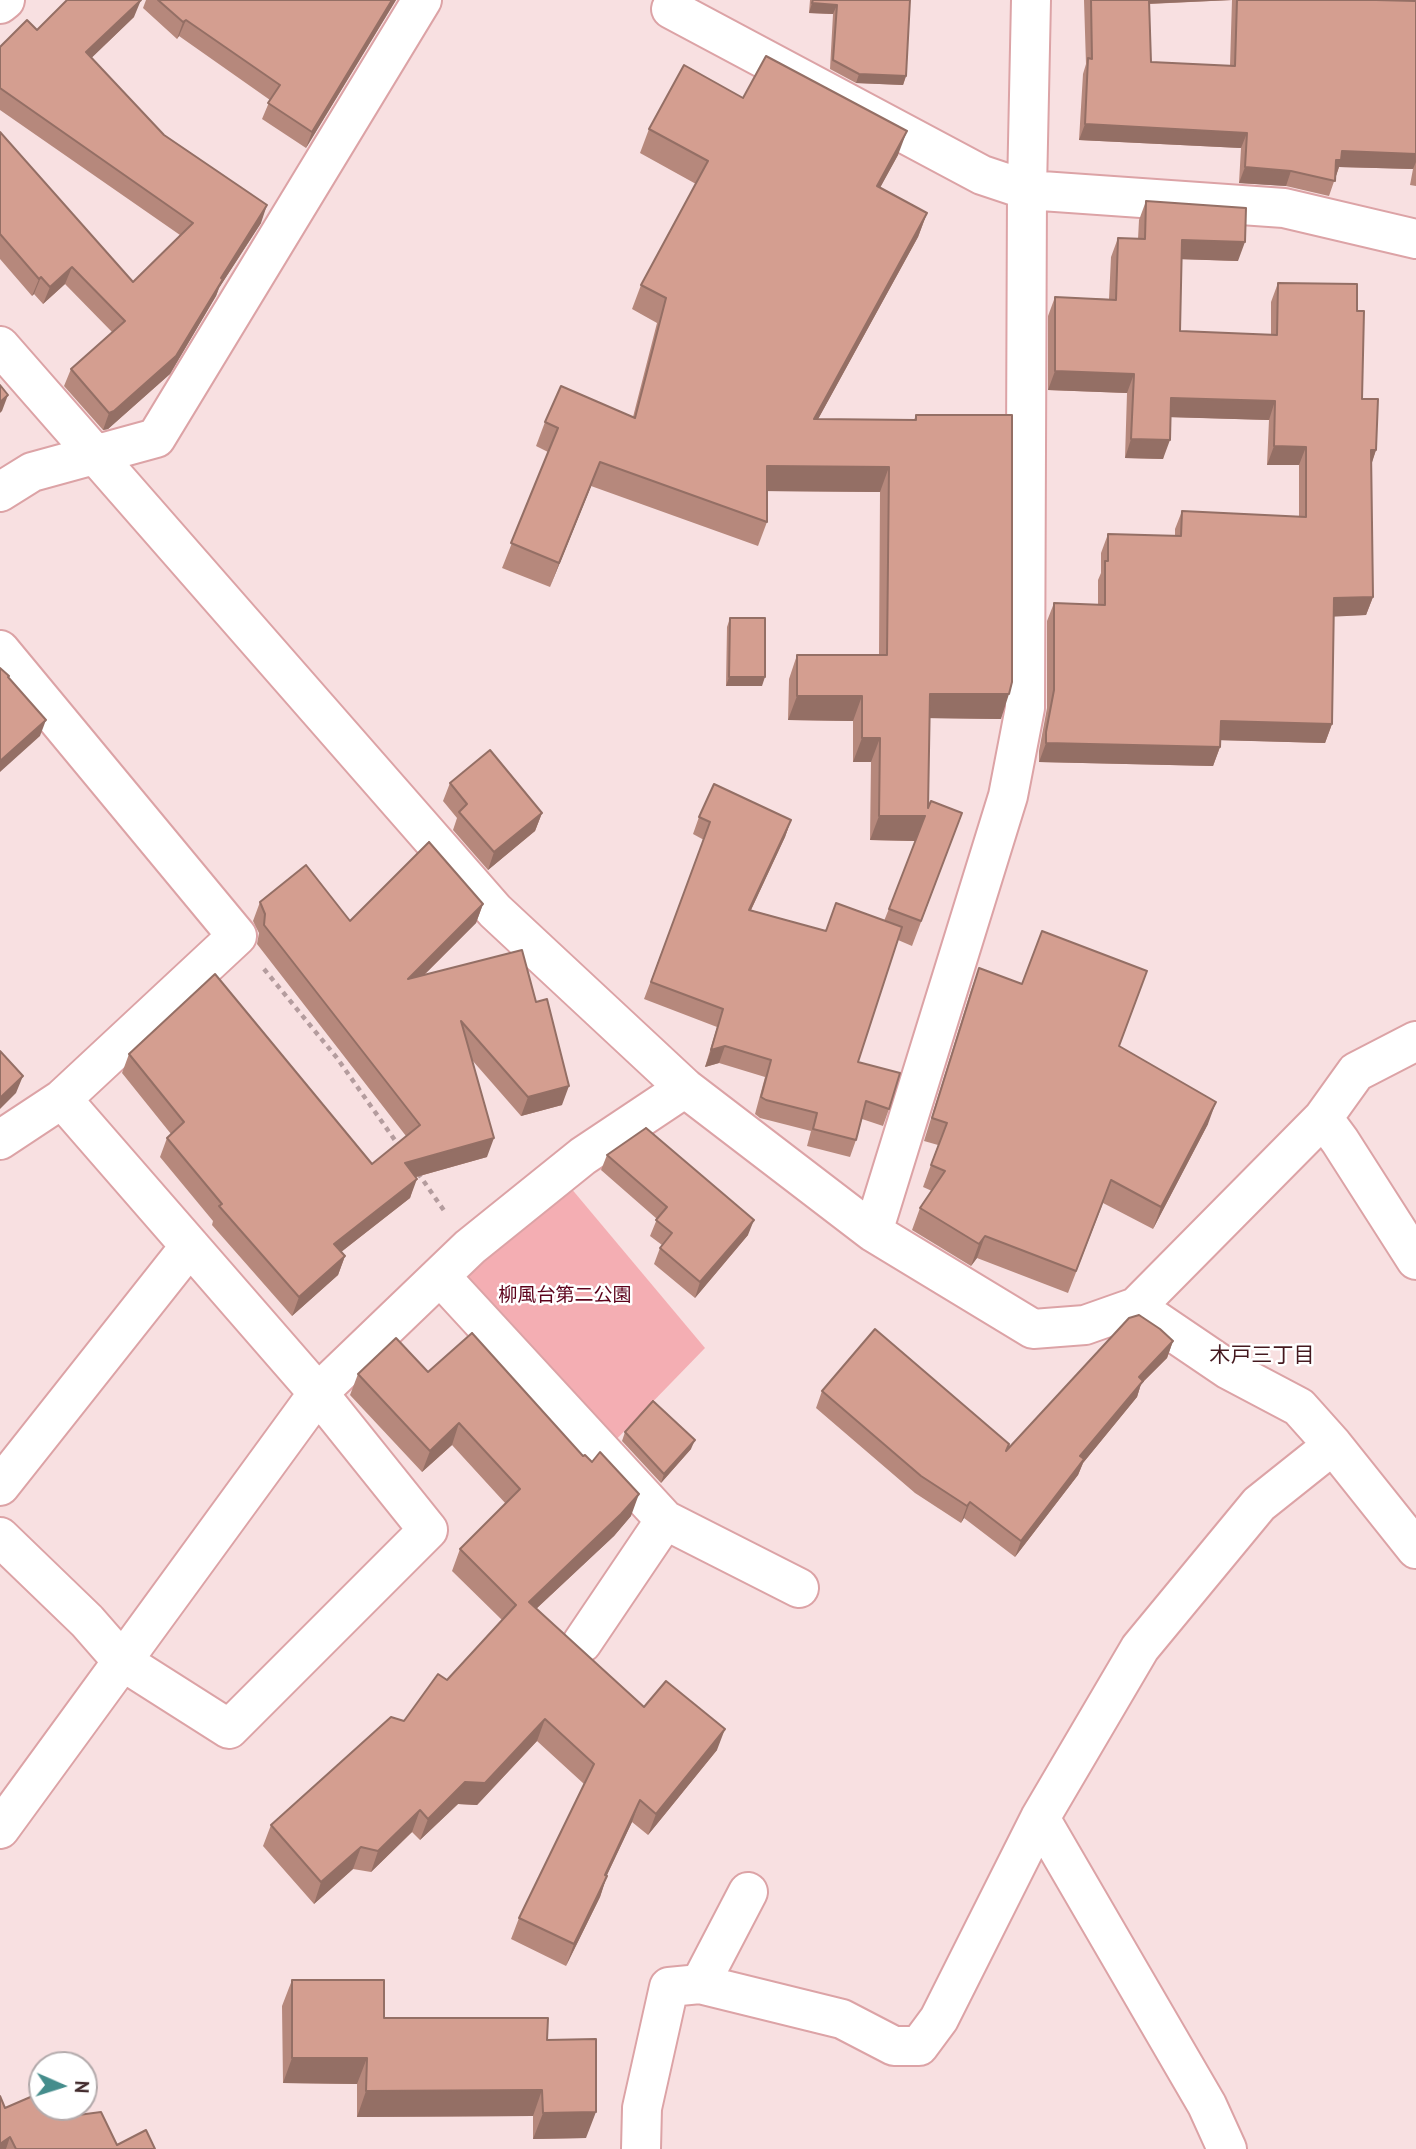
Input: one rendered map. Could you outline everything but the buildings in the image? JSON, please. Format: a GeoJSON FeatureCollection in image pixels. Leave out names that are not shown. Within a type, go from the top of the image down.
{"type":"FeatureCollection","features":[{"type":"Feature","properties":{"kind":"street"},"geometry":{"type":"LineString","coordinates":[[0,4],[5,0]]}},
{"type":"Feature","properties":{"kind":"street"},"geometry":{"type":"LineString","coordinates":[[0,492],[32,472],[156,438],[422,0]]}},
{"type":"Feature","properties":{"kind":"street"},"geometry":{"type":"LineString","coordinates":[[873,1232],[1007,796],[1025,708],[1027,190],[1031,0]]}},
{"type":"Feature","properties":{"kind":"street"},"geometry":{"type":"LineString","coordinates":[[671,9],[982,175],[1027,190],[1284,208],[1416,239]]}},
{"type":"Feature","properties":{"kind":"street"},"geometry":{"type":"LineString","coordinates":[[0,346],[495,911],[684,1088],[873,1232],[1033,1329],[1085,1325],[1136,1307],[1323,1118],[1356,1072],[1416,1041]]}},
{"type":"Feature","properties":{"kind":"street"},"geometry":{"type":"LineString","coordinates":[[0,650],[237,936],[62,1100],[0,1140]]}},
{"type":"Feature","properties":{"kind":"street"},"geometry":{"type":"LineString","coordinates":[[0,1829],[318,1393],[470,1247],[583,1156],[684,1088]]}},
{"type":"Feature","properties":{"kind":"street"},"geometry":{"type":"LineString","coordinates":[[0,1537],[87,1620],[122,1661],[229,1729],[428,1530],[318,1393],[62,1100]]}},
{"type":"Feature","properties":{"kind":"street"},"geometry":{"type":"LineString","coordinates":[[1323,1118],[1416,1260]]}},
{"type":"Feature","properties":{"kind":"street"},"geometry":{"type":"LineString","coordinates":[[0,1486],[190,1246]]}},
{"type":"Feature","properties":{"kind":"street"},"geometry":{"type":"LineString","coordinates":[[440,1276],[665,1520],[799,1588]]}},
{"type":"Feature","properties":{"kind":"street"},"geometry":{"type":"LineString","coordinates":[[1136,1307],[1229,1370],[1299,1407],[1412,1538]]}},
{"type":"Feature","properties":{"kind":"street"},"geometry":{"type":"LineString","coordinates":[[641,2149],[642,2108],[669,1987],[701,1984],[842,2019],[894,2046],[919,2046],[939,2019],[1040,1818],[1139,1648],[1259,1504],[1333,1446]]}},
{"type":"Feature","properties":{"kind":"street"},"geometry":{"type":"LineString","coordinates":[[582,1643],[665,1520]]}},
{"type":"Feature","properties":{"kind":"street"},"geometry":{"type":"LineString","coordinates":[[1040,1818],[1207,2105],[1227,2149]]}},
{"type":"Feature","properties":{"kind":"street"},"geometry":{"type":"LineString","coordinates":[[701,1984],[748,1892]]}},
{"type":"Feature","properties":{"kind":"path"},"geometry":{"type":"LineString","coordinates":[[237,936],[337,1058],[400,1147]]}},
{"type":"Feature","properties":{"kind":"path"},"geometry":{"type":"LineString","coordinates":[[415,1169],[470,1247]]}},
{"type":"Feature","properties":{"kind":"green space","name":"柳風台第二公園"},"geometry":{"type":"Polygon","coordinates":[[[565,1181],[705,1348],[605,1451],[449,1276],[565,1181]]]}},
{"type":"Feature","properties":{"kind":"district","name":"木戸三丁目"},"geometry":{"type":"Point","coordinates":[1262,1356]}}]}
